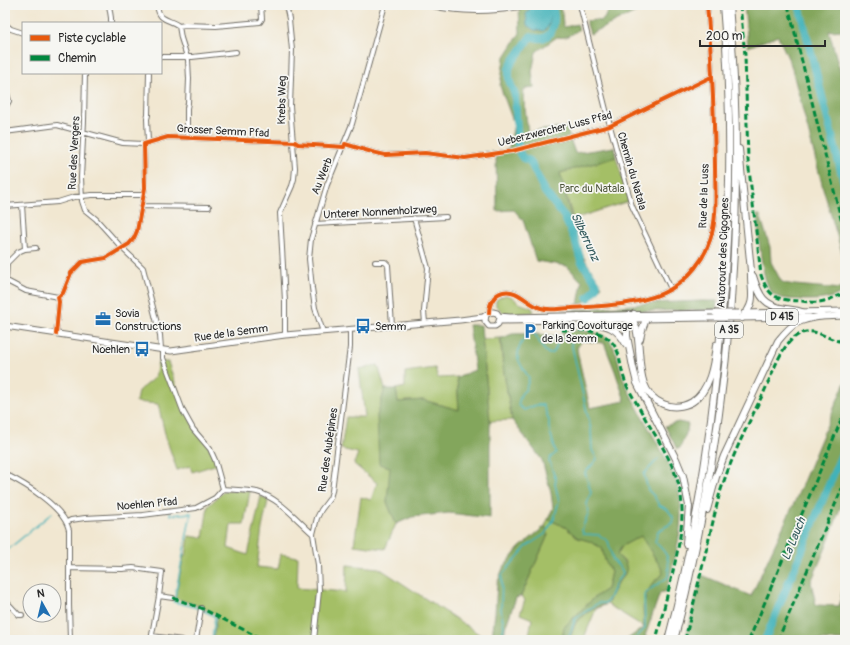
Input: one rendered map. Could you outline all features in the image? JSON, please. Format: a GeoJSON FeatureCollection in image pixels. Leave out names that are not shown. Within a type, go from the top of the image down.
{"type":"FeatureCollection","features":[{"type":"Feature","properties":{"kind":"highway","name":"Autoroute des Cigognes"},"geometry":{"type":"LineString","coordinates":[[668,640],[694,525],[709,441],[717,375],[729,215],[729,147],[723,5]]}},
{"type":"Feature","properties":{"kind":"highway","name":"Autoroute des Cigognes"},"geometry":{"type":"LineString","coordinates":[[674,640],[702,518],[715,441],[730,325],[735,208],[736,140],[733,50],[729,5]]}},
{"type":"Feature","properties":{"kind":"highway"},"geometry":{"type":"LineString","coordinates":[[736,140],[739,150],[751,271],[756,288],[766,302],[778,307],[802,312]]}},
{"type":"Feature","properties":{"kind":"highway"},"geometry":{"type":"LineString","coordinates":[[740,316],[746,313],[751,305],[751,271]]}},
{"type":"Feature","properties":{"kind":"highway"},"geometry":{"type":"LineString","coordinates":[[632,316],[637,328],[642,381],[646,391],[652,398],[666,406],[675,407],[693,401],[700,395],[708,382],[715,351],[718,324],[722,312]]}},
{"type":"Feature","properties":{"kind":"highway"},"geometry":{"type":"LineString","coordinates":[[632,316],[627,326],[627,336],[637,383],[676,459],[683,476],[689,506],[686,547],[687,558]]}},
{"type":"Feature","properties":{"kind":"highway"},"geometry":{"type":"LineString","coordinates":[[702,518],[706,514],[716,477],[724,456],[778,341],[789,327],[795,323],[802,320],[823,316]]}},
{"type":"Feature","properties":{"kind":"highway"},"geometry":{"type":"LineString","coordinates":[[640,350],[642,330],[646,319]]}},
{"type":"Feature","properties":{"kind":"highway"},"geometry":{"type":"LineString","coordinates":[[585,321],[617,330],[629,348]]}},
{"type":"Feature","properties":{"kind":"main road","name":"D 415"},"geometry":{"type":"LineString","coordinates":[[746,313],[845,311]]}},
{"type":"Feature","properties":{"kind":"main road"},"geometry":{"type":"LineString","coordinates":[[493,312],[498,317],[497,325],[493,327],[489,326],[485,322],[487,314],[493,312]]}},
{"type":"Feature","properties":{"kind":"main road","name":"D 415"},"geometry":{"type":"LineString","coordinates":[[498,317],[632,316],[715,313],[740,316]]}},
{"type":"Feature","properties":{"kind":"main road","name":"Rue de la Semm"},"geometry":{"type":"LineString","coordinates":[[5,326],[162,350],[185,349],[285,335],[460,320],[481,317],[487,314]]}},
{"type":"Feature","properties":{"kind":"main road","name":"D 415"},"geometry":{"type":"LineString","coordinates":[[498,317],[585,321],[632,316],[646,319],[740,316],[845,316]]}},
{"type":"Feature","properties":{"kind":"main road","name":"Rue de la Semm"},"geometry":{"type":"LineString","coordinates":[[460,320],[485,322]]}},
{"type":"Feature","properties":{"kind":"street"},"geometry":{"type":"LineString","coordinates":[[109,5],[111,22]]}},
{"type":"Feature","properties":{"kind":"street"},"geometry":{"type":"LineString","coordinates":[[157,5],[159,14],[162,18],[179,26],[216,26],[260,22],[262,19],[261,5]]}},
{"type":"Feature","properties":{"kind":"street","name":"Krebs Weg"},"geometry":{"type":"LineString","coordinates":[[285,335],[285,301],[280,213],[294,179],[294,154],[290,106],[292,50],[289,18],[286,5]]}},
{"type":"Feature","properties":{"kind":"street","name":"Au Werb"},"geometry":{"type":"LineString","coordinates":[[323,332],[315,308],[309,259],[311,239],[327,185],[352,124],[385,5]]}},
{"type":"Feature","properties":{"kind":"street"},"geometry":{"type":"LineString","coordinates":[[429,5],[446,10],[461,11],[509,9],[523,5]]}},
{"type":"Feature","properties":{"kind":"street","name":"Chemin du Natala"},"geometry":{"type":"LineString","coordinates":[[580,5],[610,126],[632,206],[671,289]]}},
{"type":"Feature","properties":{"kind":"street","name":"Rue de la Luss"},"geometry":{"type":"LineString","coordinates":[[491,303],[493,298],[498,294],[508,291],[540,308],[551,309],[590,307],[637,301],[652,298],[671,289],[680,283],[692,271],[710,242],[714,227],[715,200],[712,77],[707,5]]}},
{"type":"Feature","properties":{"kind":"street"},"geometry":{"type":"LineString","coordinates":[[5,24],[11,29],[22,33]]}},
{"type":"Feature","properties":{"kind":"street"},"geometry":{"type":"LineString","coordinates":[[179,26],[180,38],[188,57],[189,79],[187,138]]}},
{"type":"Feature","properties":{"kind":"street"},"geometry":{"type":"LineString","coordinates":[[162,57],[188,57],[236,52]]}},
{"type":"Feature","properties":{"kind":"street","name":"Rue des Vergers"},"geometry":{"type":"LineString","coordinates":[[85,74],[81,196],[85,210],[96,219],[122,248],[143,268],[160,335],[163,358],[183,411],[193,429],[210,449],[219,472],[223,489]]}},
{"type":"Feature","properties":{"kind":"street"},"geometry":{"type":"LineString","coordinates":[[58,297],[63,293],[72,273],[82,262],[106,258],[129,244],[137,231],[145,188],[149,74]]}},
{"type":"Feature","properties":{"kind":"street","name":"Ueberzwercher Luss Pfad"},"geometry":{"type":"LineString","coordinates":[[344,145],[385,155],[425,153],[465,158],[523,149],[610,126],[712,77]]}},
{"type":"Feature","properties":{"kind":"street"},"geometry":{"type":"LineString","coordinates":[[5,86],[9,101],[5,108]]}},
{"type":"Feature","properties":{"kind":"street","name":"Grosser Semm Pfad"},"geometry":{"type":"LineString","coordinates":[[5,132],[52,126],[84,132],[123,143],[146,143],[168,137],[344,145]]}},
{"type":"Feature","properties":{"kind":"street"},"geometry":{"type":"LineString","coordinates":[[5,206],[59,201],[81,196],[144,196]]}},
{"type":"Feature","properties":{"kind":"street"},"geometry":{"type":"LineString","coordinates":[[22,205],[25,249]]}},
{"type":"Feature","properties":{"kind":"street"},"geometry":{"type":"LineString","coordinates":[[142,206],[209,207]]}},
{"type":"Feature","properties":{"kind":"street","name":"Unterer Nonnenholzweg"},"geometry":{"type":"LineString","coordinates":[[315,224],[446,216]]}},
{"type":"Feature","properties":{"kind":"street"},"geometry":{"type":"LineString","coordinates":[[414,218],[428,268],[424,311],[425,323]]}},
{"type":"Feature","properties":{"kind":"street"},"geometry":{"type":"LineString","coordinates":[[36,248],[21,250],[7,263],[5,280],[26,291],[58,297]]}},
{"type":"Feature","properties":{"kind":"street"},"geometry":{"type":"LineString","coordinates":[[376,262],[385,262],[388,265],[392,326]]}},
{"type":"Feature","properties":{"kind":"street"},"geometry":{"type":"LineString","coordinates":[[56,334],[59,302],[58,297]]}},
{"type":"Feature","properties":{"kind":"street"},"geometry":{"type":"LineString","coordinates":[[487,314],[491,303]]}},
{"type":"Feature","properties":{"kind":"street"},"geometry":{"type":"LineString","coordinates":[[491,303],[498,317]]}},
{"type":"Feature","properties":{"kind":"street","name":"Rue des Aubépines"},"geometry":{"type":"LineString","coordinates":[[314,640],[319,591],[318,565],[312,534],[317,518],[330,498],[332,491],[350,347],[350,330]]}},
{"type":"Feature","properties":{"kind":"street"},"geometry":{"type":"LineString","coordinates":[[5,474],[22,482],[38,493],[67,522],[69,530],[70,640]]}},
{"type":"Feature","properties":{"kind":"street"},"geometry":{"type":"LineString","coordinates":[[223,489],[256,492],[265,495],[282,506],[312,534]]}},
{"type":"Feature","properties":{"kind":"street","name":"Noehlen Pfad"},"geometry":{"type":"LineString","coordinates":[[67,522],[85,518],[142,515],[196,508],[215,498],[223,489]]}},
{"type":"Feature","properties":{"kind":"street"},"geometry":{"type":"LineString","coordinates":[[69,568],[133,568],[162,572],[151,638],[182,640]]}},
{"type":"Feature","properties":{"kind":"street"},"geometry":{"type":"LineString","coordinates":[[159,596],[173,598]]}},
{"type":"Feature","properties":{"kind":"street"},"geometry":{"type":"LineString","coordinates":[[5,600],[19,615],[22,615]]}},
{"type":"Feature","properties":{"kind":"street"},"geometry":{"type":"LineString","coordinates":[[196,640],[201,608]]}},
{"type":"Feature","properties":{"kind":"green space"},"geometry":{"type":"Polygon","coordinates":[[[519,5],[558,5],[562,13],[563,25],[565,27],[577,24],[579,29],[569,36],[557,37],[536,52],[532,72],[534,87],[527,88],[523,91],[528,132],[566,127],[575,153],[614,147],[616,157],[560,173],[579,248],[602,286],[581,305],[578,305],[582,282],[567,266],[536,261],[523,220],[514,210],[497,211],[496,155],[509,149],[514,124],[500,86],[504,58],[520,33],[519,5]]]}},
{"type":"Feature","properties":{"kind":"green space"},"geometry":{"type":"Polygon","coordinates":[[[623,5],[646,5],[646,7],[590,34],[586,21],[600,21],[604,19],[607,12],[623,5]]]}},
{"type":"Feature","properties":{"kind":"green space"},"geometry":{"type":"Polygon","coordinates":[[[744,5],[845,5],[845,30],[829,31],[845,89],[845,263],[823,188],[791,65],[778,36],[748,47],[744,5]]]}},
{"type":"Feature","properties":{"kind":"green space","name":"Parc du Natala"},"geometry":{"type":"Polygon","coordinates":[[[616,157],[629,201],[573,219],[560,173],[616,157]]]}},
{"type":"Feature","properties":{"kind":"green space"},"geometry":{"type":"Polygon","coordinates":[[[757,215],[760,215],[770,247],[771,262],[781,281],[795,285],[842,289],[842,292],[833,297],[819,300],[790,299],[776,296],[771,291],[763,272],[757,215]]]}},
{"type":"Feature","properties":{"kind":"green space"},"geometry":{"type":"Polygon","coordinates":[[[506,295],[512,297],[519,303],[532,308],[534,312],[511,314],[504,313],[496,306],[496,300],[506,295]]]}},
{"type":"Feature","properties":{"kind":"green space"},"geometry":{"type":"Polygon","coordinates":[[[717,301],[716,310],[569,312],[651,303],[717,301]]]}},
{"type":"Feature","properties":{"kind":"green space"},"geometry":{"type":"Polygon","coordinates":[[[469,325],[481,325],[490,421],[490,518],[449,513],[412,517],[396,524],[387,502],[390,467],[379,464],[377,416],[385,389],[396,389],[398,402],[423,400],[459,410],[457,377],[475,370],[469,325]]]}},
{"type":"Feature","properties":{"kind":"green space"},"geometry":{"type":"Polygon","coordinates":[[[563,330],[586,331],[603,335],[611,342],[614,347],[625,383],[666,460],[677,484],[681,510],[678,545],[666,591],[660,593],[645,636],[650,640],[626,640],[644,627],[644,604],[648,591],[651,585],[663,574],[662,569],[641,536],[622,546],[617,555],[627,568],[608,603],[592,609],[576,622],[569,640],[562,640],[564,627],[595,597],[607,589],[611,572],[605,560],[602,548],[589,541],[578,538],[565,527],[548,519],[553,508],[551,493],[542,460],[512,420],[503,367],[501,338],[512,334],[537,334],[559,336],[581,342],[577,348],[590,408],[625,401],[604,343],[583,341],[578,337],[562,335],[563,330]]]}},
{"type":"Feature","properties":{"kind":"green space"},"geometry":{"type":"Polygon","coordinates":[[[500,338],[503,367],[512,420],[490,421],[482,339],[500,338]]]}},
{"type":"Feature","properties":{"kind":"green space"},"geometry":{"type":"Polygon","coordinates":[[[158,362],[168,362],[187,412],[218,464],[192,472],[190,466],[177,470],[166,438],[158,404],[136,402],[138,391],[155,377],[158,362]]]}},
{"type":"Feature","properties":{"kind":"green space"},"geometry":{"type":"Polygon","coordinates":[[[378,365],[385,389],[377,416],[391,467],[387,502],[396,524],[385,549],[354,545],[361,497],[371,500],[377,483],[354,464],[358,453],[341,449],[346,417],[365,417],[359,369],[378,365]]]}},
{"type":"Feature","properties":{"kind":"green space"},"geometry":{"type":"Polygon","coordinates":[[[435,368],[438,378],[457,377],[459,410],[423,400],[398,402],[396,389],[405,387],[405,372],[435,368]]]}},
{"type":"Feature","properties":{"kind":"green space"},"geometry":{"type":"Polygon","coordinates":[[[845,382],[845,495],[827,545],[811,582],[816,605],[839,606],[845,578],[845,640],[685,640],[702,575],[751,596],[795,501],[845,382]]]}},
{"type":"Feature","properties":{"kind":"green space"},"geometry":{"type":"Polygon","coordinates":[[[678,422],[688,424],[687,431],[680,448],[677,449],[665,426],[678,422]]]}},
{"type":"Feature","properties":{"kind":"green space"},"geometry":{"type":"Polygon","coordinates":[[[225,490],[250,491],[244,524],[231,524],[228,548],[248,555],[261,496],[268,501],[262,528],[257,567],[278,569],[281,554],[298,557],[297,588],[346,592],[347,565],[379,568],[488,640],[213,640],[217,616],[203,608],[175,598],[184,555],[186,555],[189,536],[203,538],[208,506],[225,490]]]}},
{"type":"Feature","properties":{"kind":"green space"},"geometry":{"type":"Polygon","coordinates":[[[548,519],[565,527],[578,538],[589,541],[602,548],[605,560],[611,572],[607,589],[595,597],[564,627],[562,640],[528,640],[532,619],[520,614],[525,600],[521,596],[548,535],[545,526],[548,519]]]}},
{"type":"Feature","properties":{"kind":"green space"},"geometry":{"type":"Polygon","coordinates":[[[545,526],[548,535],[521,596],[516,598],[505,628],[504,640],[490,640],[492,637],[495,613],[497,584],[503,568],[519,548],[545,526]]]}},
{"type":"Feature","properties":{"kind":"green space"},"geometry":{"type":"Polygon","coordinates":[[[641,536],[664,574],[656,579],[643,607],[644,627],[607,604],[596,609],[583,640],[569,640],[576,622],[592,609],[608,603],[616,585],[625,574],[625,562],[617,555],[622,546],[641,536]]]}},
{"type":"Feature","properties":{"kind":"water"},"geometry":{"type":"Polygon","coordinates":[[[544,5],[550,10],[549,24],[544,31],[534,30],[527,25],[526,14],[532,6],[544,5]]]}},
{"type":"Feature","properties":{"kind":"waterway","name":"Silberrunz"},"geometry":{"type":"LineString","coordinates":[[551,5],[554,18],[552,30],[549,35],[544,37],[538,38],[531,36],[511,64],[509,69],[509,80],[515,95],[518,146],[520,154],[523,158],[530,161],[545,192],[564,216],[575,240],[581,261],[597,284],[596,289],[588,298]]}},
{"type":"Feature","properties":{"kind":"waterway","name":"La Lauch"},"geometry":{"type":"LineString","coordinates":[[799,5],[845,187]]}},
{"type":"Feature","properties":{"kind":"waterway"},"geometry":{"type":"LineString","coordinates":[[501,640],[504,627],[501,610],[502,575],[527,546],[545,534],[554,519],[559,501],[555,484],[556,480],[549,461],[550,458],[556,453],[549,428],[549,420],[543,405],[536,405],[524,410],[518,405],[521,394],[526,389],[529,378],[518,358],[521,343],[526,336],[533,332],[546,352],[549,354],[553,353],[558,341],[554,336]]}},
{"type":"Feature","properties":{"kind":"waterway"},"geometry":{"type":"LineString","coordinates":[[568,640],[575,619],[598,603],[606,603],[615,584],[623,574],[622,570],[613,560],[608,541],[599,535],[583,534],[582,529],[588,514],[587,504],[591,492],[585,473],[597,459],[592,450],[591,430],[570,338]]}},
{"type":"Feature","properties":{"kind":"waterway","name":"La Lauch"},"geometry":{"type":"LineString","coordinates":[[765,640],[845,446]]}},
{"type":"Feature","properties":{"kind":"waterway"},"geometry":{"type":"LineString","coordinates":[[634,640],[645,628],[644,595],[668,577],[669,565],[667,557],[663,550],[655,542],[658,531],[672,523],[673,517],[668,510],[659,505],[654,496],[648,490],[644,474],[658,459]]}},
{"type":"Feature","properties":{"kind":"waterway"},"geometry":{"type":"LineString","coordinates":[[170,512],[171,515],[191,513],[174,602],[200,609],[215,617],[212,640]]}},
{"type":"Feature","properties":{"kind":"waterway"},"geometry":{"type":"LineString","coordinates":[[5,552],[52,513]]}},
{"type":"Feature","properties":{"kind":"marked path"},"geometry":{"type":"LineString","coordinates":[[740,5],[745,55],[748,160],[761,275],[771,294],[781,299],[821,302],[840,295],[845,297]]}},
{"type":"Feature","properties":{"kind":"marked path"},"geometry":{"type":"LineString","coordinates":[[788,5],[845,235]]}},
{"type":"Feature","properties":{"kind":"marked path"},"geometry":{"type":"LineString","coordinates":[[561,330],[596,332],[610,340],[619,356],[623,376],[628,388],[666,454],[680,489],[682,516],[679,544],[656,640]]}},
{"type":"Feature","properties":{"kind":"marked path"},"geometry":{"type":"LineString","coordinates":[[685,640],[723,483],[739,443],[778,360],[787,345],[798,335],[814,332],[839,341],[845,334]]}},
{"type":"Feature","properties":{"kind":"marked path"},"geometry":{"type":"LineString","coordinates":[[749,640],[845,411]]}},
{"type":"Feature","properties":{"kind":"marked path"},"geometry":{"type":"LineString","coordinates":[[778,640],[845,481]]}},
{"type":"Feature","properties":{"kind":"marked path"},"geometry":{"type":"LineString","coordinates":[[173,598],[201,608],[256,636],[272,640]]}},
{"type":"Feature","properties":{"kind":"cycle path"},"geometry":{"type":"LineString","coordinates":[[489,313],[491,303],[495,297],[500,293],[508,291],[513,292],[536,306],[548,309],[636,302],[660,294],[678,285],[690,274],[700,261],[704,255],[713,231],[716,203],[715,145],[707,5]]}},
{"type":"Feature","properties":{"kind":"cycle path"},"geometry":{"type":"LineString","coordinates":[[345,144],[385,155],[425,153],[465,158],[512,151],[610,126],[712,77]]}},
{"type":"Feature","properties":{"kind":"cycle path"},"geometry":{"type":"LineString","coordinates":[[56,334],[59,302],[58,297],[63,293],[71,273],[82,262],[106,258],[129,244],[134,238],[137,231],[145,188],[144,144],[168,137],[295,142],[298,144],[344,147]]}},
{"type":"Feature","properties":{"kind":"place","name":"Sovia Constructions"},"geometry":{"type":"Point","coordinates":[103,319]}},
{"type":"Feature","properties":{"kind":"place","name":"Semm"},"geometry":{"type":"Point","coordinates":[363,326]}},
{"type":"Feature","properties":{"kind":"place","name":"Parking Covoiturage de la Semm"},"geometry":{"type":"Point","coordinates":[530,331]}},
{"type":"Feature","properties":{"kind":"place","name":"Noehlen"},"geometry":{"type":"Point","coordinates":[142,349]}}]}
